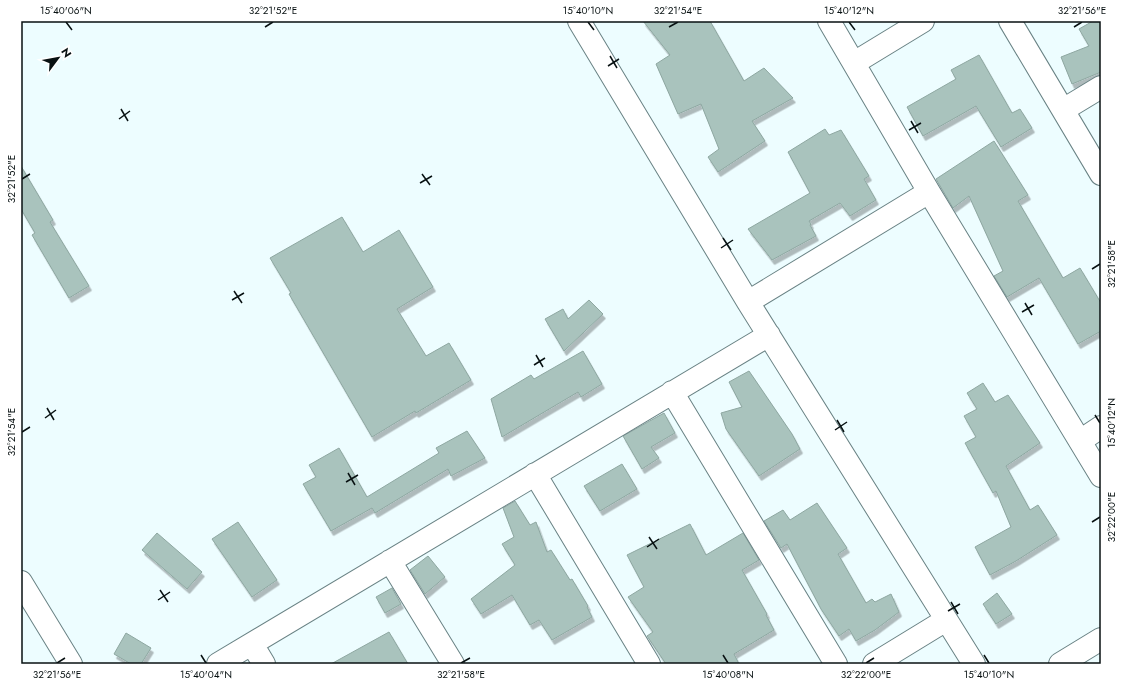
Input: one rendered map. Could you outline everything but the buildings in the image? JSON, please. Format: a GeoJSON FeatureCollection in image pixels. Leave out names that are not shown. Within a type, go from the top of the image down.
{"type":"FeatureCollection","features":[{"type":"Feature","properties":{"kind":"street"},"geometry":{"type":"LineString","coordinates":[[580,21],[748,302],[974,664]]}},
{"type":"Feature","properties":{"kind":"street"},"geometry":{"type":"LineString","coordinates":[[829,21],[929,192],[1101,476]]}},
{"type":"Feature","properties":{"kind":"street"},"geometry":{"type":"LineString","coordinates":[[854,63],[923,21]]}},
{"type":"Feature","properties":{"kind":"street"},"geometry":{"type":"LineString","coordinates":[[1010,21],[1101,174]]}},
{"type":"Feature","properties":{"kind":"street"},"geometry":{"type":"LineString","coordinates":[[1063,110],[1101,87]]}},
{"type":"Feature","properties":{"kind":"street"},"geometry":{"type":"LineString","coordinates":[[748,302],[929,192]]}},
{"type":"Feature","properties":{"kind":"street"},"geometry":{"type":"LineString","coordinates":[[218,664],[769,335]]}},
{"type":"Feature","properties":{"kind":"street"},"geometry":{"type":"LineString","coordinates":[[672,392],[836,664]]}},
{"type":"Feature","properties":{"kind":"street"},"geometry":{"type":"LineString","coordinates":[[1080,441],[1101,427]]}},
{"type":"Feature","properties":{"kind":"street"},"geometry":{"type":"LineString","coordinates":[[535,474],[649,664]]}},
{"type":"Feature","properties":{"kind":"street"},"geometry":{"type":"LineString","coordinates":[[390,561],[453,664]]}},
{"type":"Feature","properties":{"kind":"street"},"geometry":{"type":"LineString","coordinates":[[21,582],[71,664]]}},
{"type":"Feature","properties":{"kind":"street"},"geometry":{"type":"LineString","coordinates":[[874,664],[946,620]]}},
{"type":"Feature","properties":{"kind":"street"},"geometry":{"type":"LineString","coordinates":[[1060,664],[1101,639]]}},
{"type":"Feature","properties":{"kind":"street"},"geometry":{"type":"LineString","coordinates":[[252,644],[264,664]]}}]}
